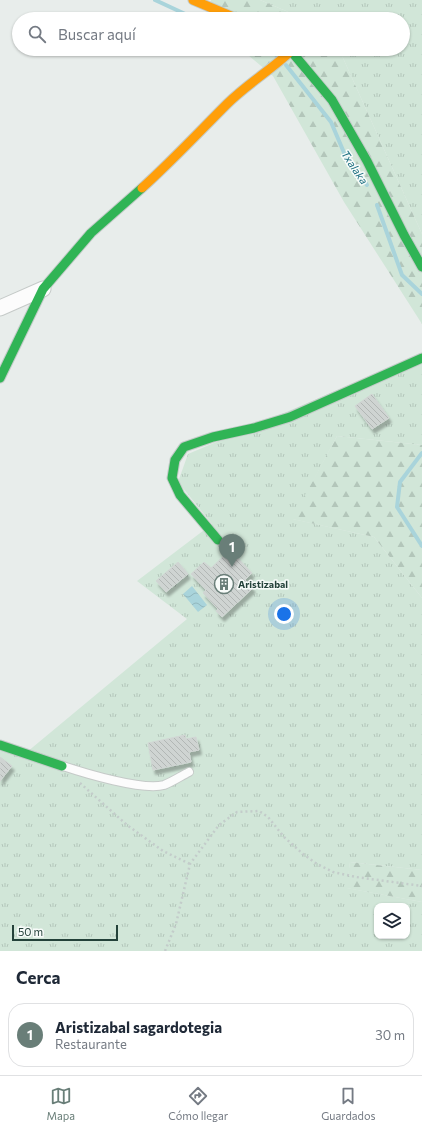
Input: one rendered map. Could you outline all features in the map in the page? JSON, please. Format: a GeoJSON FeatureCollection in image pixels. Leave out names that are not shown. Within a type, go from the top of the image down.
{"type":"FeatureCollection","features":[{"type":"Feature","properties":{"kind":"street"},"geometry":{"type":"LineString","coordinates":[[193,0],[221,12]]}},
{"type":"Feature","properties":{"kind":"street"},"geometry":{"type":"LineString","coordinates":[[0,378],[43,289],[58,270],[91,233],[168,165],[228,103],[254,80],[276,65],[284,56]]}},
{"type":"Feature","properties":{"kind":"street"},"geometry":{"type":"LineString","coordinates":[[292,56],[332,100],[367,161],[404,235],[422,267]]}},
{"type":"Feature","properties":{"kind":"street"},"geometry":{"type":"LineString","coordinates":[[0,308],[43,289]]}},
{"type":"Feature","properties":{"kind":"street"},"geometry":{"type":"LineString","coordinates":[[218,540],[180,495],[172,478],[175,460],[184,447],[214,437],[254,428],[290,417],[422,358]]}},
{"type":"Feature","properties":{"kind":"street"},"geometry":{"type":"LineString","coordinates":[[0,745],[62,766]]}},
{"type":"Feature","properties":{"kind":"lane"},"geometry":{"type":"LineString","coordinates":[[62,766],[87,775],[144,786],[163,785],[189,772]]}},
{"type":"Feature","properties":{"kind":"path"},"geometry":{"type":"LineString","coordinates":[[62,766],[127,825],[163,850],[190,864]]}},
{"type":"Feature","properties":{"kind":"path"},"geometry":{"type":"LineString","coordinates":[[165,951],[176,924],[190,864],[219,825],[237,812],[259,811],[268,816],[284,837],[303,854],[317,864],[333,872],[422,886]]}},
{"type":"Feature","properties":{"kind":"green space"},"geometry":{"type":"Polygon","coordinates":[[[211,0],[260,0],[288,12],[212,12],[211,0]]]}},
{"type":"Feature","properties":{"kind":"green space"},"geometry":{"type":"Polygon","coordinates":[[[260,0],[422,0],[422,234],[342,56],[410,56],[410,12],[288,12],[260,0]]]}},
{"type":"Feature","properties":{"kind":"green space"},"geometry":{"type":"Polygon","coordinates":[[[249,56],[342,56],[422,234],[422,324],[344,202],[273,76],[249,56]]]}},
{"type":"Feature","properties":{"kind":"green space"},"geometry":{"type":"Polygon","coordinates":[[[422,354],[422,445],[337,436],[293,519],[374,537],[422,598],[422,870],[350,862],[347,888],[422,902],[422,951],[0,951],[0,742],[27,752],[187,619],[137,581],[212,524],[178,482],[188,454],[422,354]]]}},
{"type":"Feature","properties":{"kind":"green space"},"geometry":{"type":"Polygon","coordinates":[[[337,436],[422,445],[422,598],[374,537],[292,519],[337,436]]]}},
{"type":"Feature","properties":{"kind":"green space"},"geometry":{"type":"Polygon","coordinates":[[[350,862],[422,870],[422,902],[346,888],[350,862]]]}},
{"type":"Feature","properties":{"kind":"water"},"geometry":{"type":"Polygon","coordinates":[[[192,586],[207,605],[198,612],[183,594],[192,586]]]}},
{"type":"Feature","properties":{"kind":"building"},"geometry":{"type":"Polygon","coordinates":[[[372,394],[389,418],[372,429],[355,406],[372,394]]]}},
{"type":"Feature","properties":{"kind":"building","name":"Aristizabal"},"geometry":{"type":"Polygon","coordinates":[[[230,550],[252,573],[245,580],[253,588],[222,617],[216,611],[218,609],[203,593],[206,590],[191,574],[204,562],[211,568],[230,550]]]}},
{"type":"Feature","properties":{"kind":"building"},"geometry":{"type":"Polygon","coordinates":[[[178,562],[188,574],[166,592],[156,581],[178,562]]]}},
{"type":"Feature","properties":{"kind":"building"},"geometry":{"type":"Polygon","coordinates":[[[185,735],[186,739],[196,737],[199,750],[189,752],[191,762],[153,770],[148,743],[185,735]]]}},
{"type":"Feature","properties":{"kind":"building"},"geometry":{"type":"Polygon","coordinates":[[[0,757],[12,766],[0,781],[0,757]]]}},
{"type":"Feature","properties":{"kind":"waterway","name":"Txalaka"},"geometry":{"type":"LineString","coordinates":[[155,0],[181,12]]}},
{"type":"Feature","properties":{"kind":"waterway","name":"Txalaka"},"geometry":{"type":"LineString","coordinates":[[286,65],[331,122],[345,155],[367,185]]}},
{"type":"Feature","properties":{"kind":"waterway","name":"Txalaka"},"geometry":{"type":"LineString","coordinates":[[377,205],[402,275],[422,294]]}},
{"type":"Feature","properties":{"kind":"waterway","name":"Txalaka"},"geometry":{"type":"LineString","coordinates":[[422,453],[400,482],[397,507],[422,546]]}},
{"type":"Feature","properties":{"kind":"traffic: fast"},"geometry":{"type":"LineString","coordinates":[[295,56],[332,100],[367,161],[404,235],[422,267]]}},
{"type":"Feature","properties":{"kind":"traffic: fast"},"geometry":{"type":"LineString","coordinates":[[0,378],[43,289],[91,233],[142,188]]}},
{"type":"Feature","properties":{"kind":"traffic: fast"},"geometry":{"type":"LineString","coordinates":[[218,540],[180,495],[172,478],[175,460],[184,447],[213,437],[254,428],[290,417],[422,358]]}},
{"type":"Feature","properties":{"kind":"traffic: fast"},"geometry":{"type":"LineString","coordinates":[[0,745],[62,766]]}},
{"type":"Feature","properties":{"kind":"traffic: slow"},"geometry":{"type":"LineString","coordinates":[[193,0],[221,12]]}},
{"type":"Feature","properties":{"kind":"traffic: slow"},"geometry":{"type":"LineString","coordinates":[[142,188],[227,104],[285,56]]}},
{"type":"Feature","properties":{"kind":"place","name":"Aristizabal sagardotegia"},"geometry":{"type":"Point","coordinates":[232,567]}},
{"type":"Feature","properties":{"kind":"place","name":"Aristizabal"},"geometry":{"type":"Point","coordinates":[224,584]}}]}
